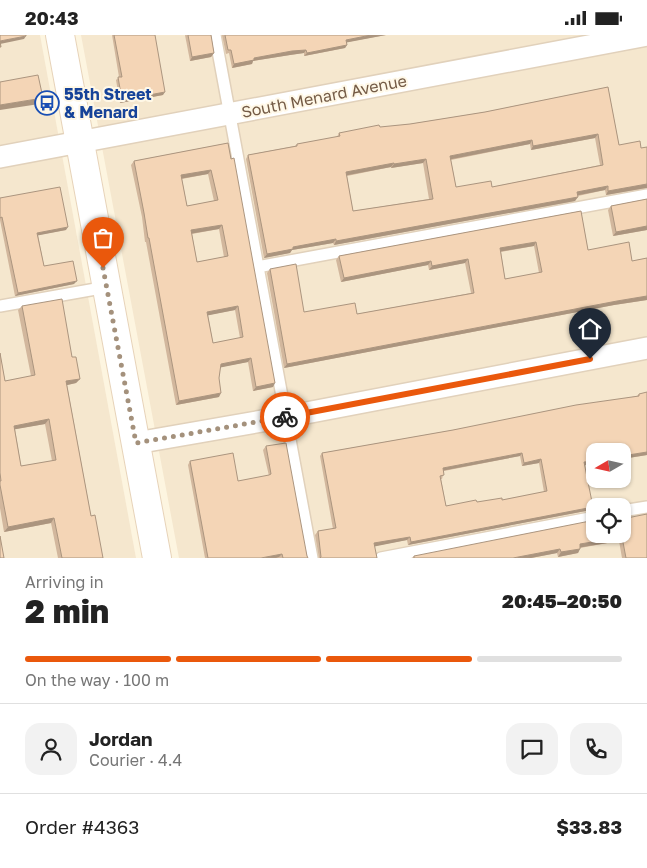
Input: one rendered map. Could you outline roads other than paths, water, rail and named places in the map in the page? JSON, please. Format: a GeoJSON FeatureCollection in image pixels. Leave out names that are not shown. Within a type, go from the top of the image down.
{"type":"FeatureCollection","features":[{"type":"Feature","properties":{"kind":"main road"},"geometry":{"type":"LineString","coordinates":[[60,35],[157,558]]}},
{"type":"Feature","properties":{"kind":"street","name":"South Menard Avenue"},"geometry":{"type":"LineString","coordinates":[[0,157],[647,35]]}},
{"type":"Feature","properties":{"kind":"street"},"geometry":{"type":"LineString","coordinates":[[136,443],[285,417],[647,348]]}},
{"type":"Feature","properties":{"kind":"lane"},"geometry":{"type":"LineString","coordinates":[[215,35],[312,558]]}},
{"type":"Feature","properties":{"kind":"lane"},"geometry":{"type":"LineString","coordinates":[[257,267],[647,195]]}},
{"type":"Feature","properties":{"kind":"lane"},"geometry":{"type":"LineString","coordinates":[[0,306],[107,287]]}},
{"type":"Feature","properties":{"kind":"lane"},"geometry":{"type":"LineString","coordinates":[[631,510],[647,507]]}},
{"type":"Feature","properties":{"kind":"lane"},"geometry":{"type":"LineString","coordinates":[[381,558],[586,519]]}},
{"type":"Feature","properties":{"kind":"place","name":"55th Street & Menard"},"geometry":{"type":"Point","coordinates":[47,103]}}]}
